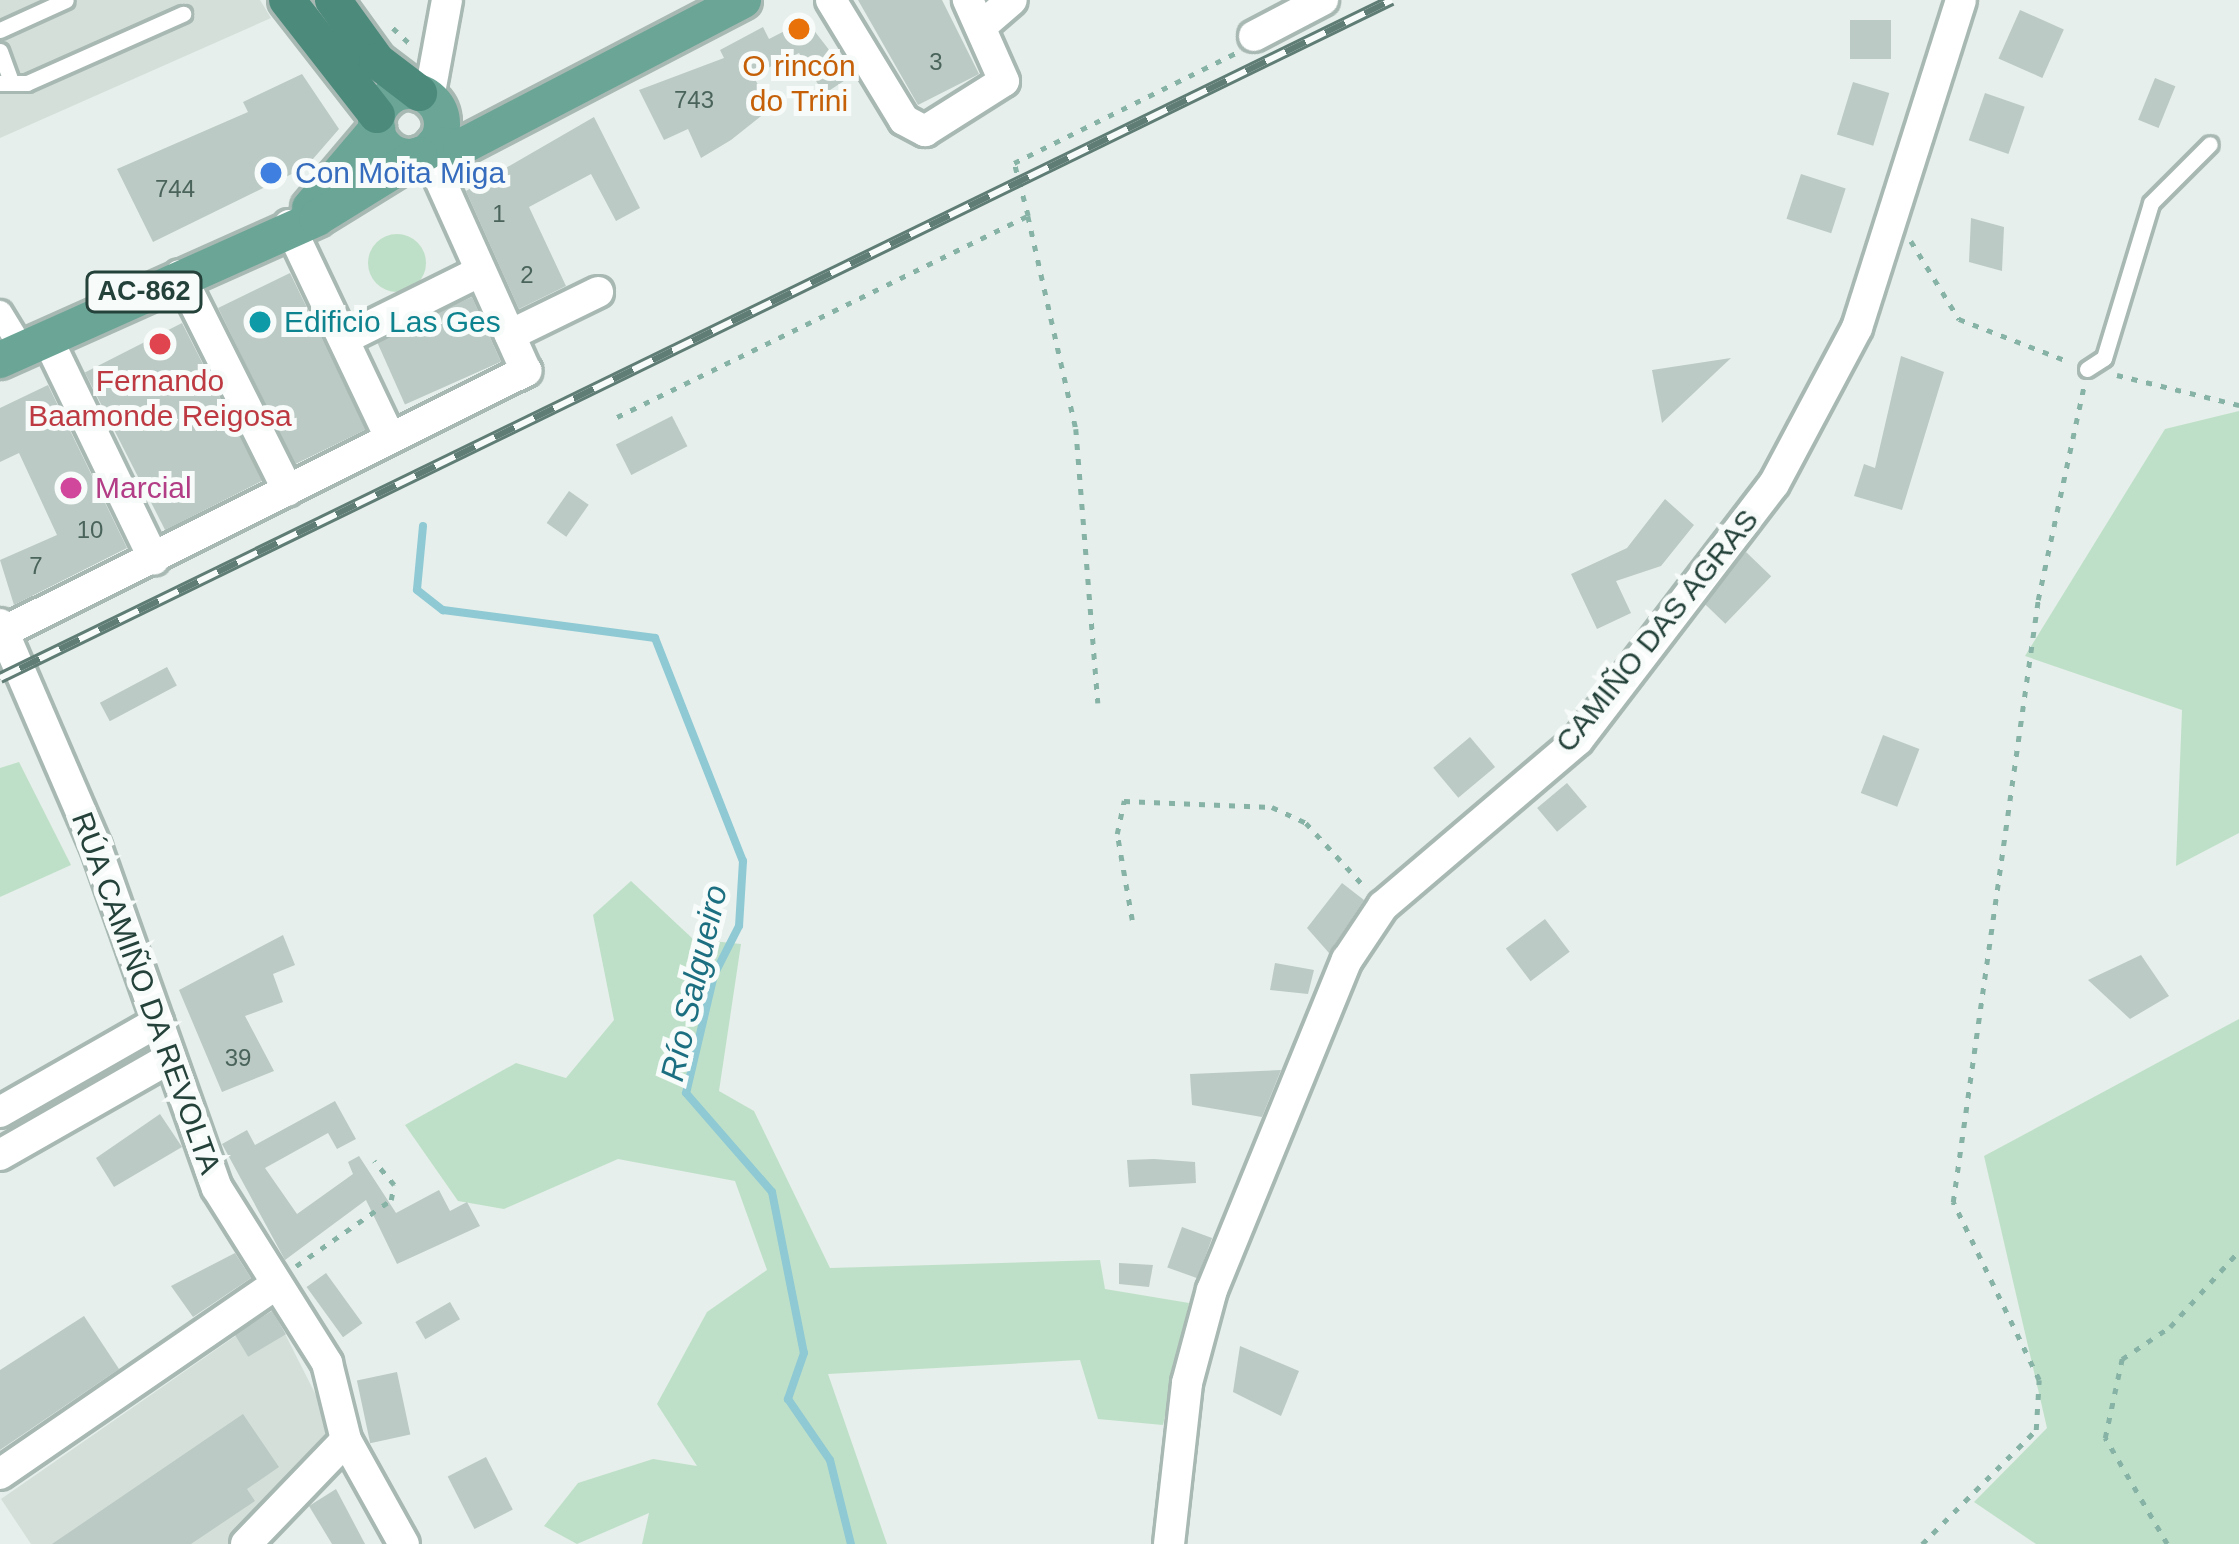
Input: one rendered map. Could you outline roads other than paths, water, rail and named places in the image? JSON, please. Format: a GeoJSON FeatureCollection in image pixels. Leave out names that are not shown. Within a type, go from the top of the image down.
{"type":"FeatureCollection","features":[{"type":"Feature","properties":{"kind":"highway"},"geometry":{"type":"LineString","coordinates":[[287,0],[377,122]]}},
{"type":"Feature","properties":{"kind":"highway"},"geometry":{"type":"LineString","coordinates":[[332,0],[377,61],[431,91]]}},
{"type":"Feature","properties":{"kind":"main road","name":"AC-862"},"geometry":{"type":"LineString","coordinates":[[23,349],[303,222],[427,150],[461,147],[742,0]]}},
{"type":"Feature","properties":{"kind":"main road","name":"AC-862"},"geometry":{"type":"LineString","coordinates":[[303,222],[358,164],[389,98],[431,91],[530,109]]}},
{"type":"Feature","properties":{"kind":"main road"},"geometry":{"type":"LineString","coordinates":[[377,122],[387,149],[427,150],[431,91]]}},
{"type":"Feature","properties":{"kind":"street"},"geometry":{"type":"LineString","coordinates":[[431,91],[447,0]]}},
{"type":"Feature","properties":{"kind":"street"},"geometry":{"type":"LineString","coordinates":[[832,0],[904,120],[925,131],[1004,81],[975,13],[1012,0]]}},
{"type":"Feature","properties":{"kind":"street"},"geometry":{"type":"LineString","coordinates":[[1254,36],[1323,0]]}},
{"type":"Feature","properties":{"kind":"street","name":"CAMIÑO DAS AGRAS"},"geometry":{"type":"LineString","coordinates":[[1169,1544],[1187,1383],[1212,1290],[1347,960],[1383,906],[1578,740],[1774,484],[1856,328],[1961,0]]}},
{"type":"Feature","properties":{"kind":"street"},"geometry":{"type":"LineString","coordinates":[[2,628],[154,559],[288,490],[404,440],[526,371],[427,150]]}},
{"type":"Feature","properties":{"kind":"street"},"geometry":{"type":"LineString","coordinates":[[303,222],[404,440]]}},
{"type":"Feature","properties":{"kind":"street"},"geometry":{"type":"LineString","coordinates":[[303,222],[404,440]]}},
{"type":"Feature","properties":{"kind":"street"},"geometry":{"type":"LineString","coordinates":[[356,333],[479,272]]}},
{"type":"Feature","properties":{"kind":"street"},"geometry":{"type":"LineString","coordinates":[[180,275],[288,490]]}},
{"type":"Feature","properties":{"kind":"street"},"geometry":{"type":"LineString","coordinates":[[510,335],[598,292]]}},
{"type":"Feature","properties":{"kind":"street"},"geometry":{"type":"LineString","coordinates":[[0,314],[154,559]]}},
{"type":"Feature","properties":{"kind":"street","name":"RÚA CAMIÑO DA REVOLTA"},"geometry":{"type":"LineString","coordinates":[[2,628],[158,1022],[217,1188],[274,1286],[327,1363],[346,1440],[404,1544]]}},
{"type":"Feature","properties":{"kind":"street"},"geometry":{"type":"LineString","coordinates":[[0,1112],[158,1022]]}},
{"type":"Feature","properties":{"kind":"street"},"geometry":{"type":"LineString","coordinates":[[0,1154],[170,1058]]}},
{"type":"Feature","properties":{"kind":"street"},"geometry":{"type":"LineString","coordinates":[[0,1474],[274,1286]]}},
{"type":"Feature","properties":{"kind":"street"},"geometry":{"type":"LineString","coordinates":[[246,1544],[346,1440]]}},
{"type":"Feature","properties":{"kind":"lane"},"geometry":{"type":"LineString","coordinates":[[0,30],[66,0]]}},
{"type":"Feature","properties":{"kind":"lane"},"geometry":{"type":"LineString","coordinates":[[0,51],[5,81],[27,82],[183,14]]}},
{"type":"Feature","properties":{"kind":"lane"},"geometry":{"type":"LineString","coordinates":[[2087,369],[2104,358],[2152,203],[2210,145]]}},
{"type":"Feature","properties":{"kind":"waterway","name":"Río Salgueiro"},"geometry":{"type":"LineString","coordinates":[[423,526],[417,590],[443,610],[655,638],[743,861],[739,926],[714,975],[686,1093],[772,1192],[804,1353],[788,1399],[830,1460],[851,1544]]}},
{"type":"Feature","properties":{"kind":"railway"},"geometry":{"type":"LineString","coordinates":[[0,678],[1392,0]]}},
{"type":"Feature","properties":{"kind":"place","name":"O rincón do Trini"},"geometry":{"type":"Point","coordinates":[799,29]}},
{"type":"Feature","properties":{"kind":"place","name":"Con Moita Miga"},"geometry":{"type":"Point","coordinates":[271,173]}},
{"type":"Feature","properties":{"kind":"place","name":"Edificio Las Ges"},"geometry":{"type":"Point","coordinates":[260,322]}},
{"type":"Feature","properties":{"kind":"place","name":"Fernando Baamonde Reigosa"},"geometry":{"type":"Point","coordinates":[160,344]}},
{"type":"Feature","properties":{"kind":"place","name":"Marcial"},"geometry":{"type":"Point","coordinates":[71,488]}}]}
